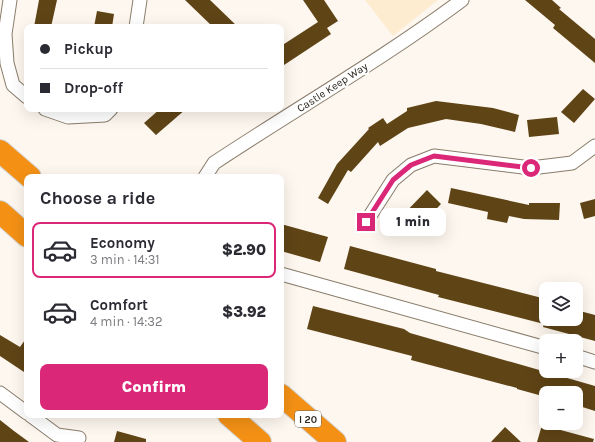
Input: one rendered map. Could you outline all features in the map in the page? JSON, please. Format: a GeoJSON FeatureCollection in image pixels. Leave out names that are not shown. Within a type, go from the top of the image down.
{"type":"FeatureCollection","features":[{"type":"Feature","properties":{"kind":"highway"},"geometry":{"type":"LineString","coordinates":[[0,151],[27,174]]}},
{"type":"Feature","properties":{"kind":"highway"},"geometry":{"type":"LineString","coordinates":[[0,212],[24,233]]}},
{"type":"Feature","properties":{"kind":"highway","name":"I 20"},"geometry":{"type":"LineString","coordinates":[[284,398],[335,442]]}},
{"type":"Feature","properties":{"kind":"highway"},"geometry":{"type":"LineString","coordinates":[[232,418],[260,442]]}},
{"type":"Feature","properties":{"kind":"street"},"geometry":{"type":"LineString","coordinates":[[10,0],[5,34],[7,63],[13,85],[24,94]]}},
{"type":"Feature","properties":{"kind":"street"},"geometry":{"type":"LineString","coordinates":[[136,24],[140,0]]}},
{"type":"Feature","properties":{"kind":"street","name":"Castle Keep Way"},"geometry":{"type":"LineString","coordinates":[[207,174],[214,163],[434,20],[462,0]]}},
{"type":"Feature","properties":{"kind":"street"},"geometry":{"type":"LineString","coordinates":[[54,112],[68,117],[105,115],[108,112]]}},
{"type":"Feature","properties":{"kind":"street"},"geometry":{"type":"LineString","coordinates":[[366,222],[393,180],[411,165],[434,156],[531,168],[572,163],[595,146]]}},
{"type":"Feature","properties":{"kind":"street"},"geometry":{"type":"LineString","coordinates":[[284,275],[539,346]]}},
{"type":"Feature","properties":{"kind":"street"},"geometry":{"type":"LineString","coordinates":[[583,358],[595,362]]}},
{"type":"Feature","properties":{"kind":"street"},"geometry":{"type":"LineString","coordinates":[[0,393],[24,411]]}},
{"type":"Feature","properties":{"kind":"street"},"geometry":{"type":"LineString","coordinates":[[34,418],[58,435],[79,438]]}},
{"type":"Feature","properties":{"kind":"shaded area"},"geometry":{"type":"Polygon","coordinates":[[[365,0],[438,0],[393,36],[365,0]]]}},
{"type":"Feature","properties":{"kind":"building"},"geometry":{"type":"Polygon","coordinates":[[[39,0],[57,0],[52,24],[35,24],[39,0]]]}},
{"type":"Feature","properties":{"kind":"building"},"geometry":{"type":"Polygon","coordinates":[[[185,0],[210,0],[235,24],[210,24],[185,0]]]}},
{"type":"Feature","properties":{"kind":"building"},"geometry":{"type":"Polygon","coordinates":[[[303,0],[324,0],[338,21],[327,28],[331,34],[284,65],[284,44],[318,22],[303,0]]]}},
{"type":"Feature","properties":{"kind":"building"},"geometry":{"type":"Polygon","coordinates":[[[525,0],[552,0],[561,8],[559,9],[595,39],[595,63],[553,28],[555,25],[525,0]]]}},
{"type":"Feature","properties":{"kind":"building"},"geometry":{"type":"Polygon","coordinates":[[[97,11],[114,14],[112,24],[95,24],[97,11]]]}},
{"type":"Feature","properties":{"kind":"building"},"geometry":{"type":"Polygon","coordinates":[[[583,89],[595,99],[574,123],[561,112],[583,89]]]}},
{"type":"Feature","properties":{"kind":"building"},"geometry":{"type":"Polygon","coordinates":[[[436,101],[493,108],[519,115],[515,132],[481,124],[446,119],[408,128],[380,146],[378,142],[351,172],[348,170],[328,204],[318,198],[337,164],[369,129],[368,128],[383,118],[387,124],[407,111],[407,108],[436,101]]]}},
{"type":"Feature","properties":{"kind":"building"},"geometry":{"type":"Polygon","coordinates":[[[157,112],[183,112],[156,135],[144,123],[157,112]]]}},
{"type":"Feature","properties":{"kind":"building"},"geometry":{"type":"Polygon","coordinates":[[[557,117],[559,134],[529,137],[527,120],[557,117]]]}},
{"type":"Feature","properties":{"kind":"building"},"geometry":{"type":"Polygon","coordinates":[[[451,188],[529,205],[529,203],[560,203],[559,220],[524,219],[509,216],[507,223],[487,219],[488,212],[448,203],[451,188]]]}},
{"type":"Feature","properties":{"kind":"building"},"geometry":{"type":"Polygon","coordinates":[[[427,190],[441,204],[414,232],[400,218],[427,190]]]}},
{"type":"Feature","properties":{"kind":"building"},"geometry":{"type":"Polygon","coordinates":[[[595,199],[595,216],[584,219],[580,203],[595,199]]]}},
{"type":"Feature","properties":{"kind":"building"},"geometry":{"type":"Polygon","coordinates":[[[284,225],[328,237],[320,262],[284,252],[284,225]]]}},
{"type":"Feature","properties":{"kind":"building"},"geometry":{"type":"Polygon","coordinates":[[[350,246],[436,269],[436,271],[539,297],[539,323],[438,297],[439,295],[344,269],[350,246]]]}},
{"type":"Feature","properties":{"kind":"building"},"geometry":{"type":"Polygon","coordinates":[[[313,306],[404,329],[410,333],[539,370],[539,378],[567,378],[595,386],[595,411],[583,407],[583,386],[539,386],[539,395],[411,360],[412,356],[307,329],[313,306]]]}},
{"type":"Feature","properties":{"kind":"building"},"geometry":{"type":"Polygon","coordinates":[[[583,312],[595,315],[595,341],[583,338],[583,334],[569,334],[543,327],[583,326],[583,312]]]}},
{"type":"Feature","properties":{"kind":"building"},"geometry":{"type":"Polygon","coordinates":[[[0,335],[20,347],[24,341],[24,372],[0,356],[0,335]]]}},
{"type":"Feature","properties":{"kind":"building"},"geometry":{"type":"Polygon","coordinates":[[[0,420],[14,431],[29,442],[0,442],[0,420]]]}},
{"type":"Feature","properties":{"kind":"building"},"geometry":{"type":"Polygon","coordinates":[[[505,427],[521,442],[491,442],[505,427]]]}},
{"type":"Feature","properties":{"kind":"building"},"geometry":{"type":"Polygon","coordinates":[[[541,430],[561,430],[594,439],[593,442],[537,442],[541,430]]]}},
{"type":"Feature","properties":{"kind":"building"},"geometry":{"type":"Polygon","coordinates":[[[117,431],[146,439],[146,442],[114,442],[117,431]]]}},
{"type":"Feature","properties":{"kind":"route"},"geometry":{"type":"LineString","coordinates":[[366,222],[393,180],[411,165],[434,156],[531,168]]}}]}
